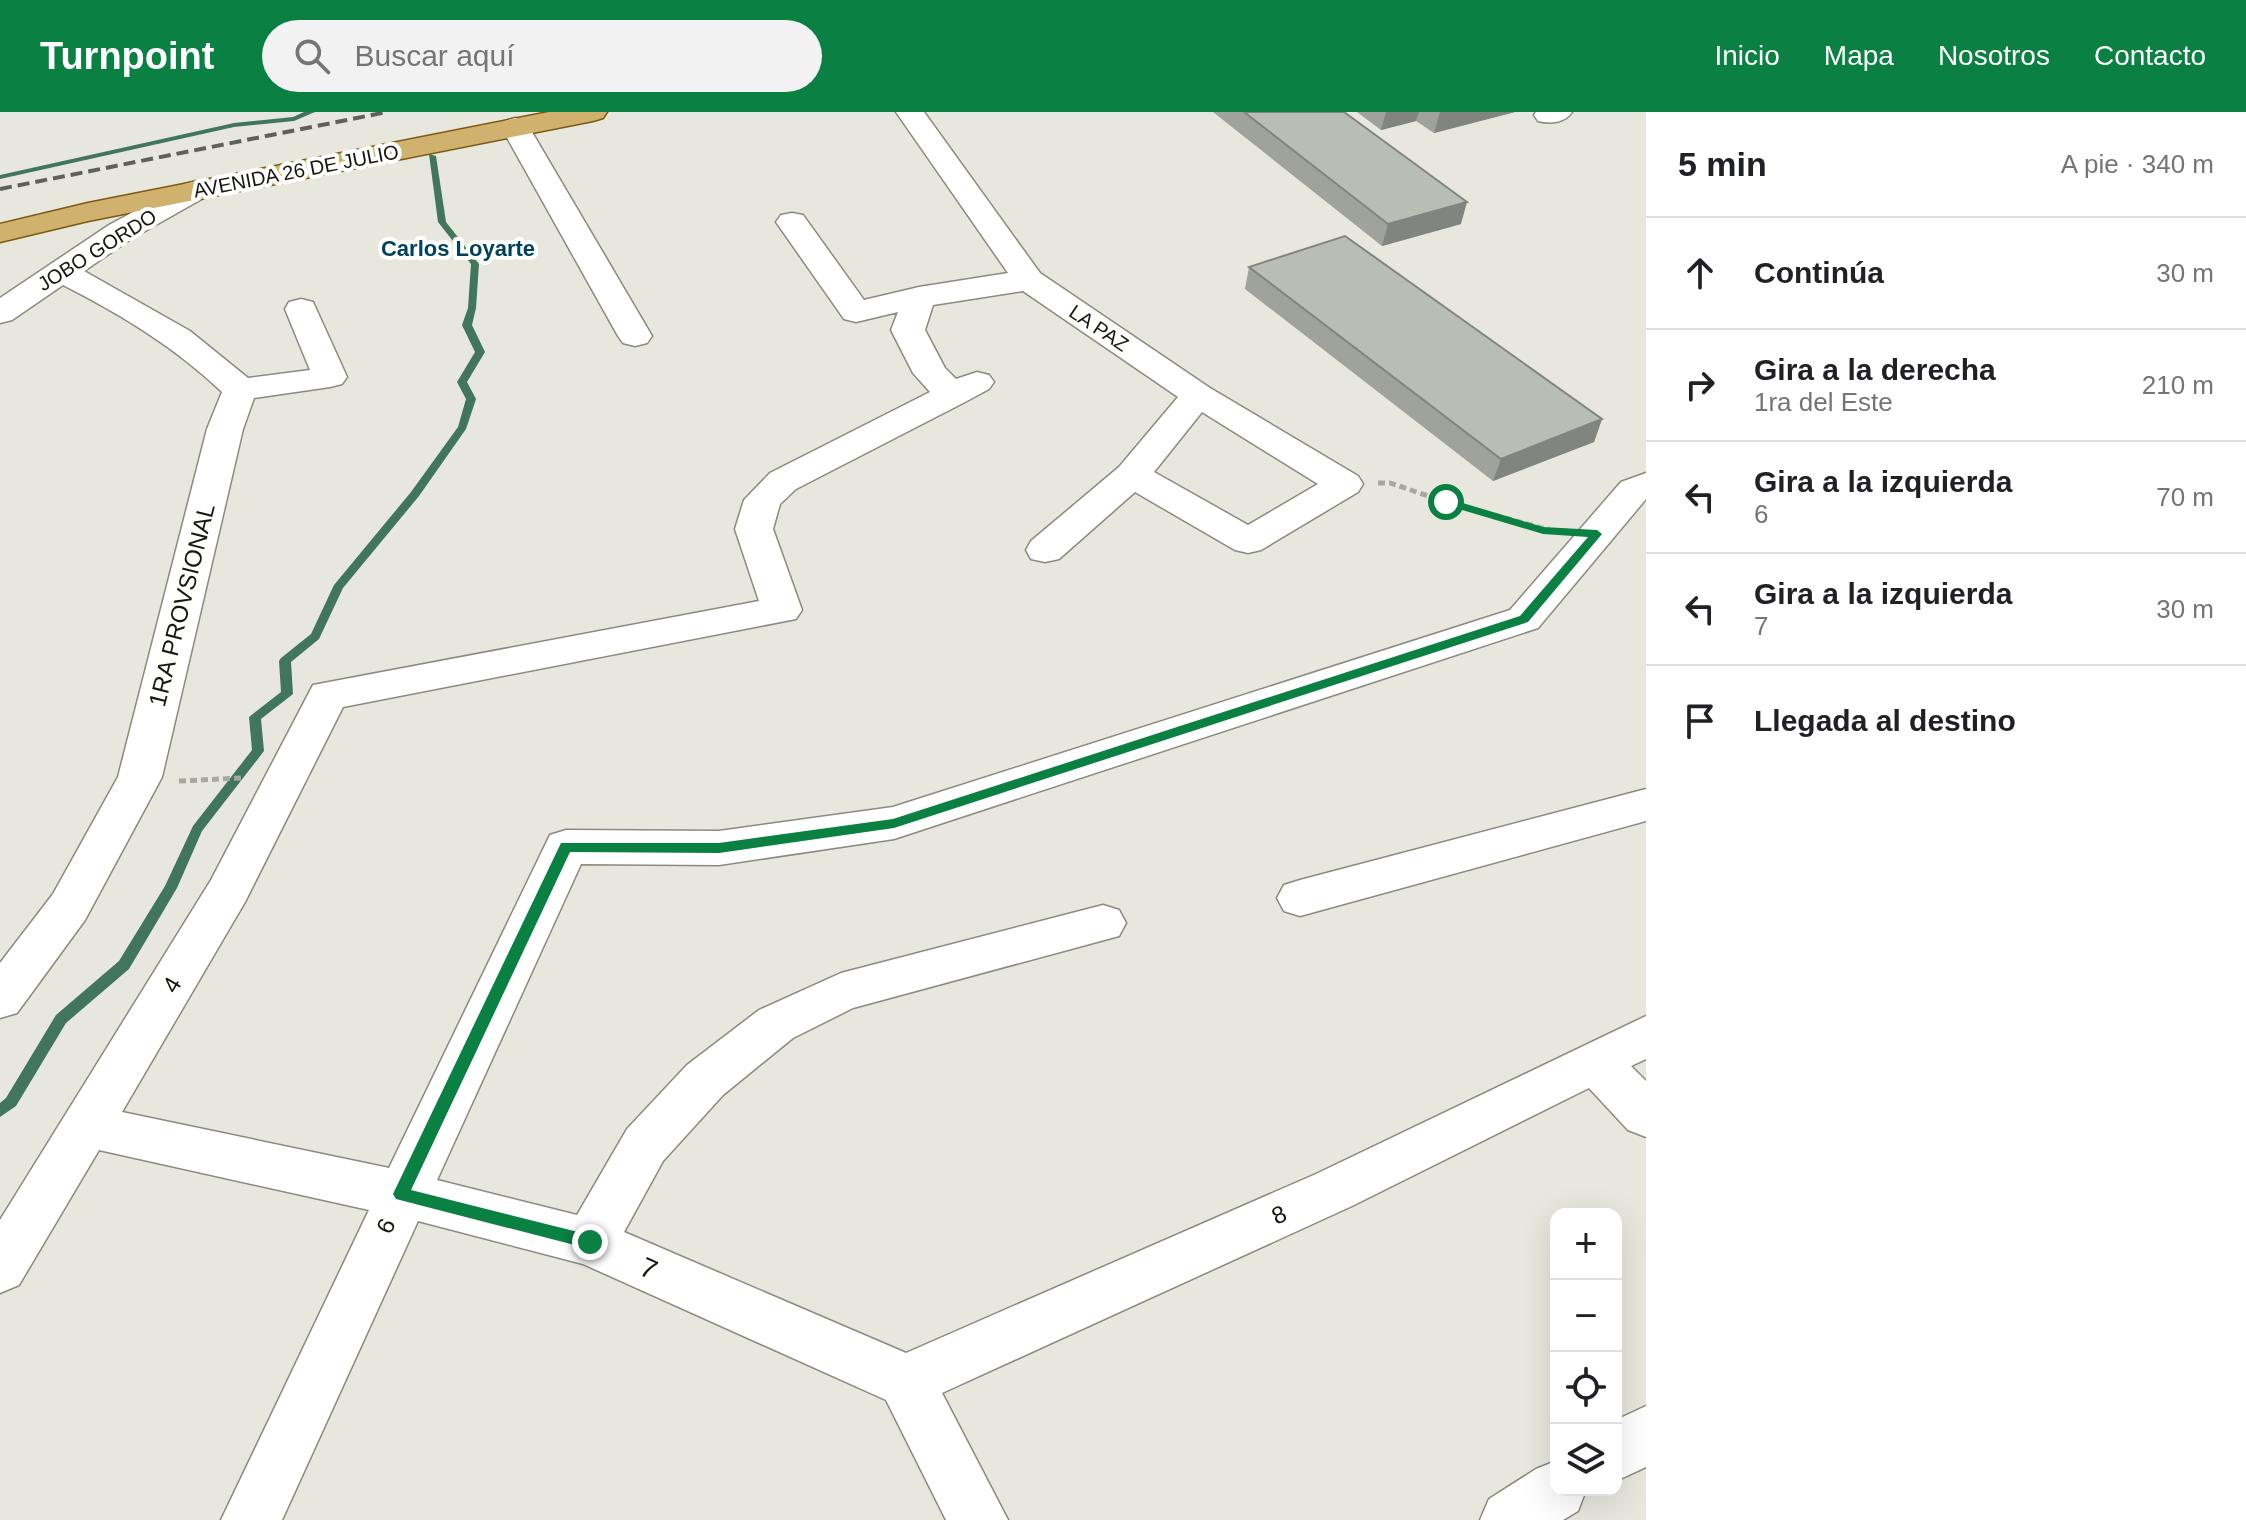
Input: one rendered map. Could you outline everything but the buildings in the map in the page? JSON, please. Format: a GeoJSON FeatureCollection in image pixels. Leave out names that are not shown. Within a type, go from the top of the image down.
{"type":"FeatureCollection","features":[{"type":"Feature","properties":{"kind":"main road","name":"AVENIDA 26 DE JULIO"},"geometry":{"type":"LineString","coordinates":[[0,233],[196,190],[593,112]]}},
{"type":"Feature","properties":{"kind":"street","name":"LA PAZ"},"geometry":{"type":"LineString","coordinates":[[910,112],[1029,280],[1198,395],[1345,484]]}},
{"type":"Feature","properties":{"kind":"street"},"geometry":{"type":"LineString","coordinates":[[515,127],[635,336]]}},
{"type":"Feature","properties":{"kind":"street","name":"JOBO GORDO"},"geometry":{"type":"LineString","coordinates":[[0,313],[120,232],[196,190]]}},
{"type":"Feature","properties":{"kind":"street"},"geometry":{"type":"LineString","coordinates":[[792,222],[856,312],[919,297],[1029,280]]}},
{"type":"Feature","properties":{"kind":"street"},"geometry":{"type":"LineString","coordinates":[[60,271],[104,293],[213,362],[240,390],[330,377],[301,309]]}},
{"type":"Feature","properties":{"kind":"street","name":"4"},"geometry":{"type":"LineString","coordinates":[[0,1268],[229,890],[328,695],[782,610],[754,529],[763,500],[783,481],[965,388],[930,373],[908,330],[919,297]]}},
{"type":"Feature","properties":{"kind":"street","name":"1RA PROVSIONAL"},"geometry":{"type":"LineString","coordinates":[[0,999],[69,907],[140,777],[225,429],[240,390]]}},
{"type":"Feature","properties":{"kind":"street"},"geometry":{"type":"LineString","coordinates":[[1045,550],[1132,475],[1198,395]]}},
{"type":"Feature","properties":{"kind":"street"},"geometry":{"type":"LineString","coordinates":[[1132,475],[1248,541],[1345,484]]}},
{"type":"Feature","properties":{"kind":"street"},"geometry":{"type":"LineString","coordinates":[[1597,534],[1634,490],[1646,484]]}},
{"type":"Feature","properties":{"kind":"street","name":"6"},"geometry":{"type":"LineString","coordinates":[[251,1520],[566,847],[719,848],[894,823],[1524,619],[1597,534]]}},
{"type":"Feature","properties":{"kind":"street"},"geometry":{"type":"LineString","coordinates":[[1300,898],[1646,805]]}},
{"type":"Feature","properties":{"kind":"street"},"geometry":{"type":"LineString","coordinates":[[590,1242],[645,1145],[705,1080],[776,1024],[841,992],[1103,923]]}},
{"type":"Feature","properties":{"kind":"street","name":"8"},"geometry":{"type":"LineString","coordinates":[[906,1381],[1334,1190],[1646,1036]]}},
{"type":"Feature","properties":{"kind":"street"},"geometry":{"type":"LineString","coordinates":[[1595,1061],[1646,1115]]}},
{"type":"Feature","properties":{"kind":"street","name":"7"},"geometry":{"type":"LineString","coordinates":[[87,1126],[401,1194],[590,1242],[906,1381]]}},
{"type":"Feature","properties":{"kind":"street"},"geometry":{"type":"LineString","coordinates":[[906,1381],[978,1520]]}},
{"type":"Feature","properties":{"kind":"street"},"geometry":{"type":"LineString","coordinates":[[1622,1449],[1646,1434]]}},
{"type":"Feature","properties":{"kind":"street"},"geometry":{"type":"LineString","coordinates":[[1510,1520],[1550,1494]]}},
{"type":"Feature","properties":{"kind":"path"},"geometry":{"type":"LineString","coordinates":[[1345,484],[1390,483],[1543,531],[1597,534]]}},
{"type":"Feature","properties":{"kind":"waterway"},"geometry":{"type":"LineString","coordinates":[[0,177],[234,125],[294,119],[311,112]]}},
{"type":"Feature","properties":{"kind":"waterway"},"geometry":{"type":"LineString","coordinates":[[0,1111],[11,1102],[61,1019],[124,965],[171,888],[197,829],[258,751],[255,717],[287,694],[285,661],[315,636],[338,587],[415,494],[463,427],[471,399],[462,382],[480,352],[467,325],[472,308],[475,264],[442,222],[432,156]]}},
{"type":"Feature","properties":{"kind":"railway"},"geometry":{"type":"LineString","coordinates":[[0,189],[387,112]]}},
{"type":"Feature","properties":{"kind":"district","name":"Carlos Loyarte"},"geometry":{"type":"Point","coordinates":[458,248]}},
{"type":"Feature","properties":{"kind":"route"},"geometry":{"type":"LineString","coordinates":[[590,1242],[401,1194],[566,847],[719,848],[894,823],[1524,619],[1597,534],[1543,531],[1446,502]]}}]}
